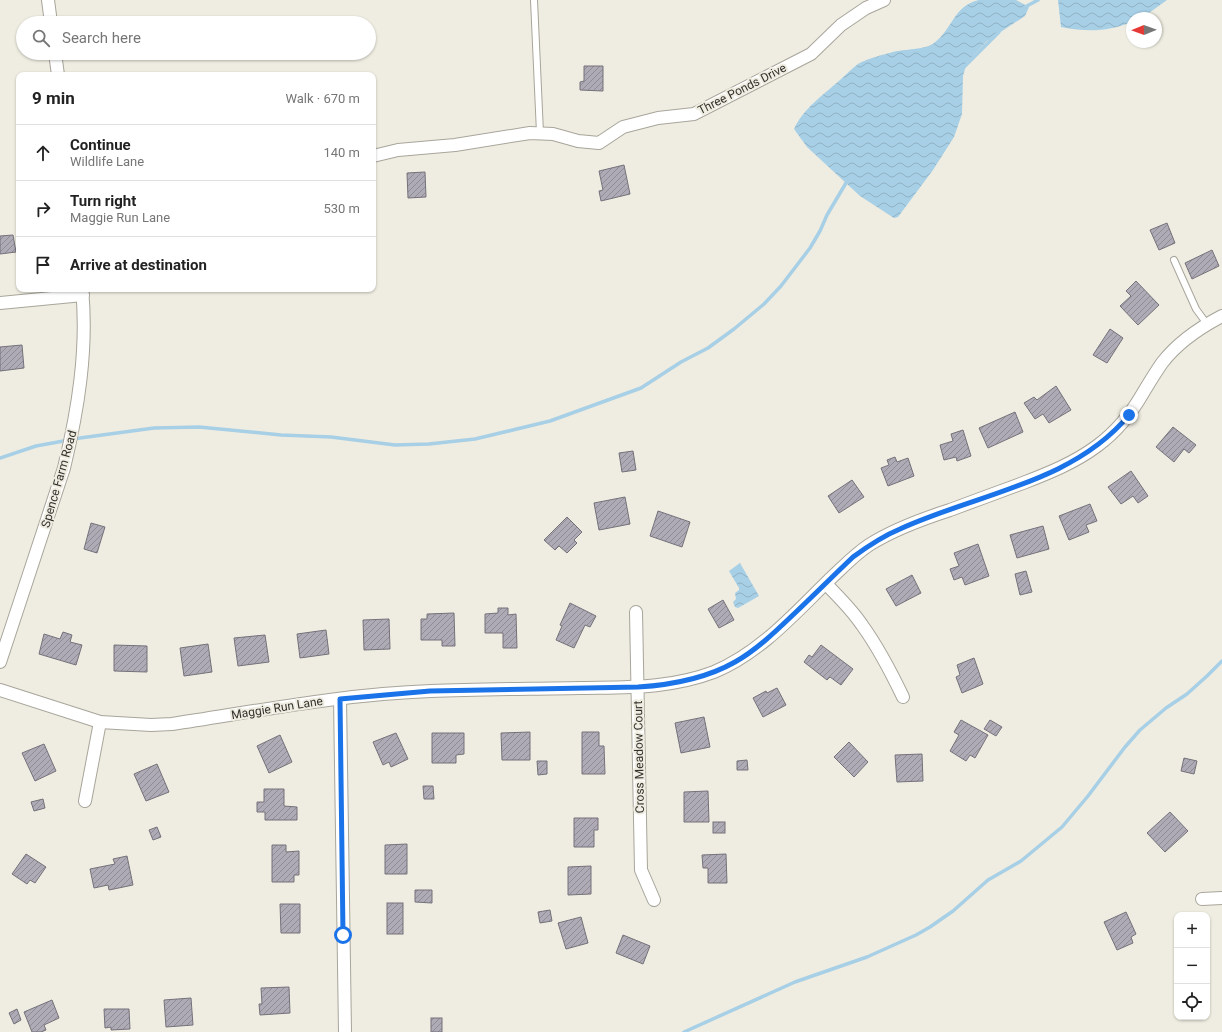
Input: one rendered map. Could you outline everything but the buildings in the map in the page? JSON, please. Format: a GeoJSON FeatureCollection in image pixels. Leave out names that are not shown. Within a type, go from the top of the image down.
{"type":"FeatureCollection","features":[{"type":"Feature","properties":{"kind":"street"},"geometry":{"type":"LineString","coordinates":[[48,0],[50,16]]}},
{"type":"Feature","properties":{"kind":"street","name":"Three Ponds Drive"},"geometry":{"type":"LineString","coordinates":[[376,155],[398,150],[455,145],[530,133],[553,134],[578,141],[600,143],[623,126],[658,118],[694,114],[811,54],[847,21],[866,8],[884,0]]}},
{"type":"Feature","properties":{"kind":"street"},"geometry":{"type":"LineString","coordinates":[[56,60],[58,72]]}},
{"type":"Feature","properties":{"kind":"street"},"geometry":{"type":"LineString","coordinates":[[0,303],[83,292]]}},
{"type":"Feature","properties":{"kind":"street","name":"Spence Farm Road"},"geometry":{"type":"LineString","coordinates":[[0,662],[64,468],[71,442],[82,368],[83,292]]}},
{"type":"Feature","properties":{"kind":"street","name":"Maggie Run Lane"},"geometry":{"type":"LineString","coordinates":[[0,690],[100,722],[136,725],[172,724],[340,699],[430,691],[664,686],[690,680],[734,663],[751,652],[768,639],[853,557],[868,546],[894,532],[926,518],[1057,470],[1094,448],[1117,429],[1129,415],[1155,374],[1173,350],[1196,330],[1222,316]]}},
{"type":"Feature","properties":{"kind":"street"},"geometry":{"type":"LineString","coordinates":[[826,584],[863,625],[903,697]]}},
{"type":"Feature","properties":{"kind":"street","name":"Cross Meadow Court"},"geometry":{"type":"LineString","coordinates":[[636,612],[641,870],[654,900]]}},
{"type":"Feature","properties":{"kind":"street"},"geometry":{"type":"LineString","coordinates":[[340,699],[345,1032]]}},
{"type":"Feature","properties":{"kind":"street"},"geometry":{"type":"LineString","coordinates":[[85,801],[100,722]]}},
{"type":"Feature","properties":{"kind":"street"},"geometry":{"type":"LineString","coordinates":[[1202,899],[1222,898]]}},
{"type":"Feature","properties":{"kind":"lane"},"geometry":{"type":"LineString","coordinates":[[534,0],[540,133]]}},
{"type":"Feature","properties":{"kind":"lane"},"geometry":{"type":"LineString","coordinates":[[1174,260],[1196,309],[1207,324]]}},
{"type":"Feature","properties":{"kind":"water"},"geometry":{"type":"Polygon","coordinates":[[[979,0],[1016,0],[1029,7],[1025,16],[987,41],[967,62],[963,76],[962,114],[954,137],[933,170],[898,217],[894,218],[860,196],[807,147],[794,129],[808,109],[858,64],[893,52],[925,47],[934,43],[964,7],[979,0]]]}},
{"type":"Feature","properties":{"kind":"water"},"geometry":{"type":"Polygon","coordinates":[[[1058,0],[1167,0],[1150,12],[1126,12],[1126,24],[1114,28],[1080,30],[1061,27],[1058,0]]]}},
{"type":"Feature","properties":{"kind":"water"},"geometry":{"type":"Polygon","coordinates":[[[740,563],[759,596],[738,608],[735,607],[733,602],[736,599],[735,593],[739,590],[739,588],[729,571],[740,563]]]}},
{"type":"Feature","properties":{"kind":"waterway"},"geometry":{"type":"LineString","coordinates":[[1025,7],[1038,0]]}},
{"type":"Feature","properties":{"kind":"waterway"},"geometry":{"type":"LineString","coordinates":[[964,67],[999,32]]}},
{"type":"Feature","properties":{"kind":"waterway"},"geometry":{"type":"LineString","coordinates":[[0,458],[36,446],[80,438],[154,428],[199,427],[281,435],[331,437],[395,445],[429,444],[475,439],[550,421],[641,388],[681,362],[708,348],[734,329],[764,304],[781,286],[810,248],[827,215],[849,180]]}},
{"type":"Feature","properties":{"kind":"waterway"},"geometry":{"type":"LineString","coordinates":[[684,1032],[795,982],[867,957],[916,935],[930,927],[953,911],[988,880],[1021,861],[1062,827],[1140,730],[1166,708],[1187,694],[1222,661]]}},
{"type":"Feature","properties":{"kind":"route"},"geometry":{"type":"LineString","coordinates":[[343,935],[340,699],[359,696],[430,691],[664,686],[690,680],[713,672],[734,663],[768,639],[853,557],[868,546],[883,537],[926,518],[1057,470],[1069,464],[1106,439],[1129,415]]}}]}
